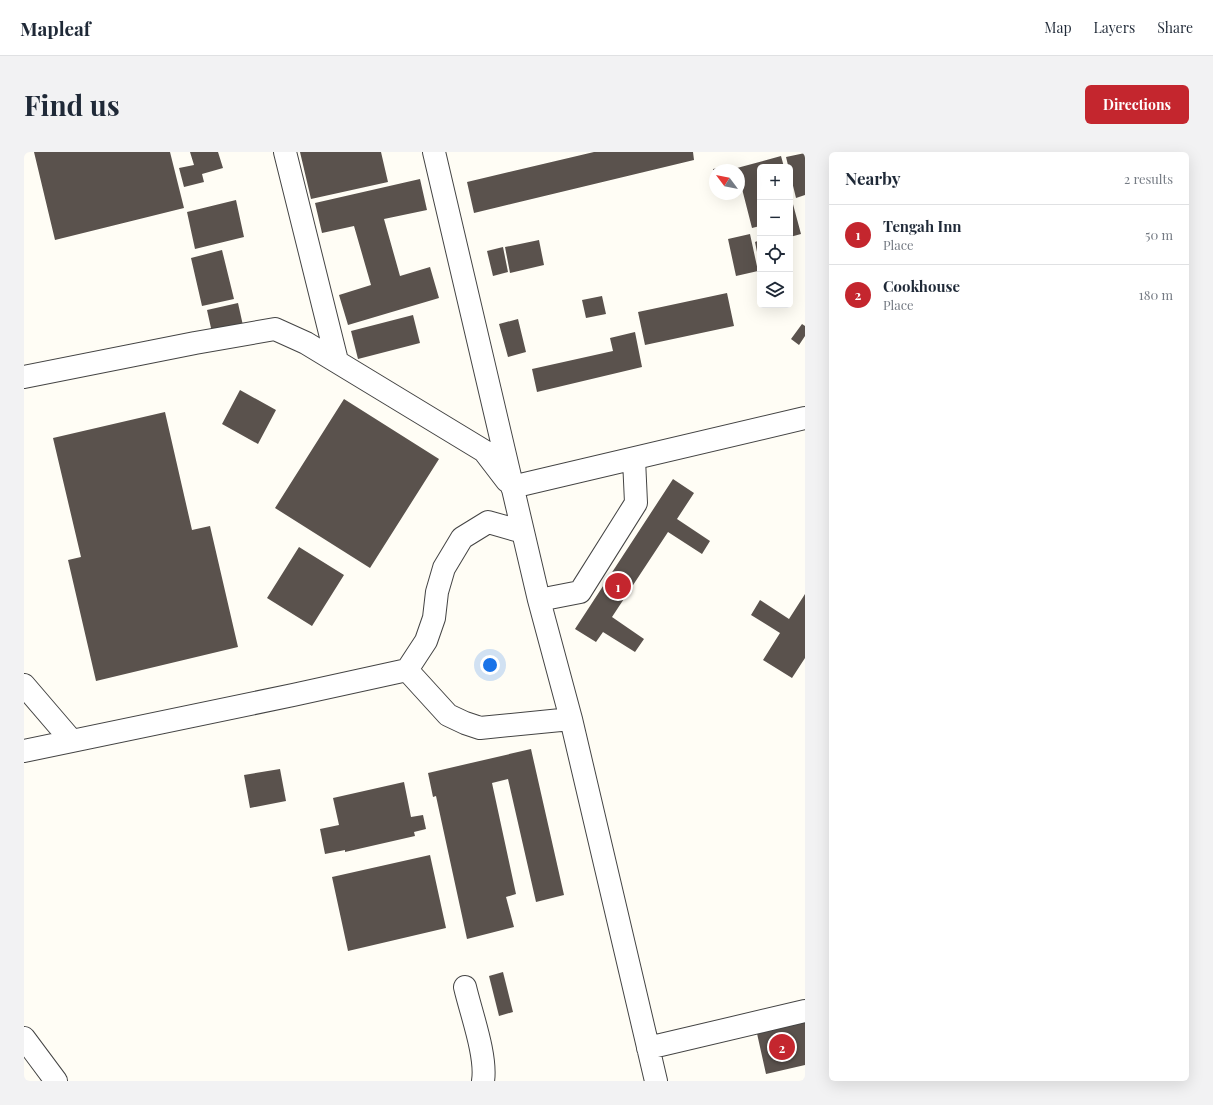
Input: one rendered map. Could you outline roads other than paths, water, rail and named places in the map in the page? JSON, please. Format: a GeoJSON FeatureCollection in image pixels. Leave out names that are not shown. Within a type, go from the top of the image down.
{"type":"FeatureCollection","features":[{"type":"Feature","properties":{"kind":"lane"},"geometry":{"type":"LineString","coordinates":[[285,152],[337,361]]}},
{"type":"Feature","properties":{"kind":"lane"},"geometry":{"type":"LineString","coordinates":[[434,152],[522,532],[571,719],[656,1081]]}},
{"type":"Feature","properties":{"kind":"lane"},"geometry":{"type":"LineString","coordinates":[[24,377],[195,342],[275,329],[306,343],[337,361],[484,451],[512,486]]}},
{"type":"Feature","properties":{"kind":"lane"},"geometry":{"type":"LineString","coordinates":[[772,426],[805,405]]}},
{"type":"Feature","properties":{"kind":"lane"},"geometry":{"type":"LineString","coordinates":[[512,486],[634,459],[805,418]]}},
{"type":"Feature","properties":{"kind":"lane"},"geometry":{"type":"LineString","coordinates":[[539,600],[580,592],[636,503],[634,459]]}},
{"type":"Feature","properties":{"kind":"lane"},"geometry":{"type":"LineString","coordinates":[[24,751],[407,670],[426,641],[434,618],[437,592],[444,568],[462,538],[488,522],[522,532]]}},
{"type":"Feature","properties":{"kind":"lane"},"geometry":{"type":"LineString","coordinates":[[407,670],[448,715],[480,728],[571,719]]}},
{"type":"Feature","properties":{"kind":"lane"},"geometry":{"type":"LineString","coordinates":[[24,685],[72,741]]}},
{"type":"Feature","properties":{"kind":"lane"},"geometry":{"type":"LineString","coordinates":[[465,987],[482,1056],[484,1073],[483,1081]]}},
{"type":"Feature","properties":{"kind":"lane"},"geometry":{"type":"LineString","coordinates":[[648,1048],[805,1011]]}},
{"type":"Feature","properties":{"kind":"lane"},"geometry":{"type":"LineString","coordinates":[[24,1038],[56,1081]]}},
{"type":"Feature","properties":{"kind":"place","name":"Tengah Inn"},"geometry":{"type":"Point","coordinates":[618,586]}},
{"type":"Feature","properties":{"kind":"place","name":"Cookhouse"},"geometry":{"type":"Point","coordinates":[782,1047]}}]}
